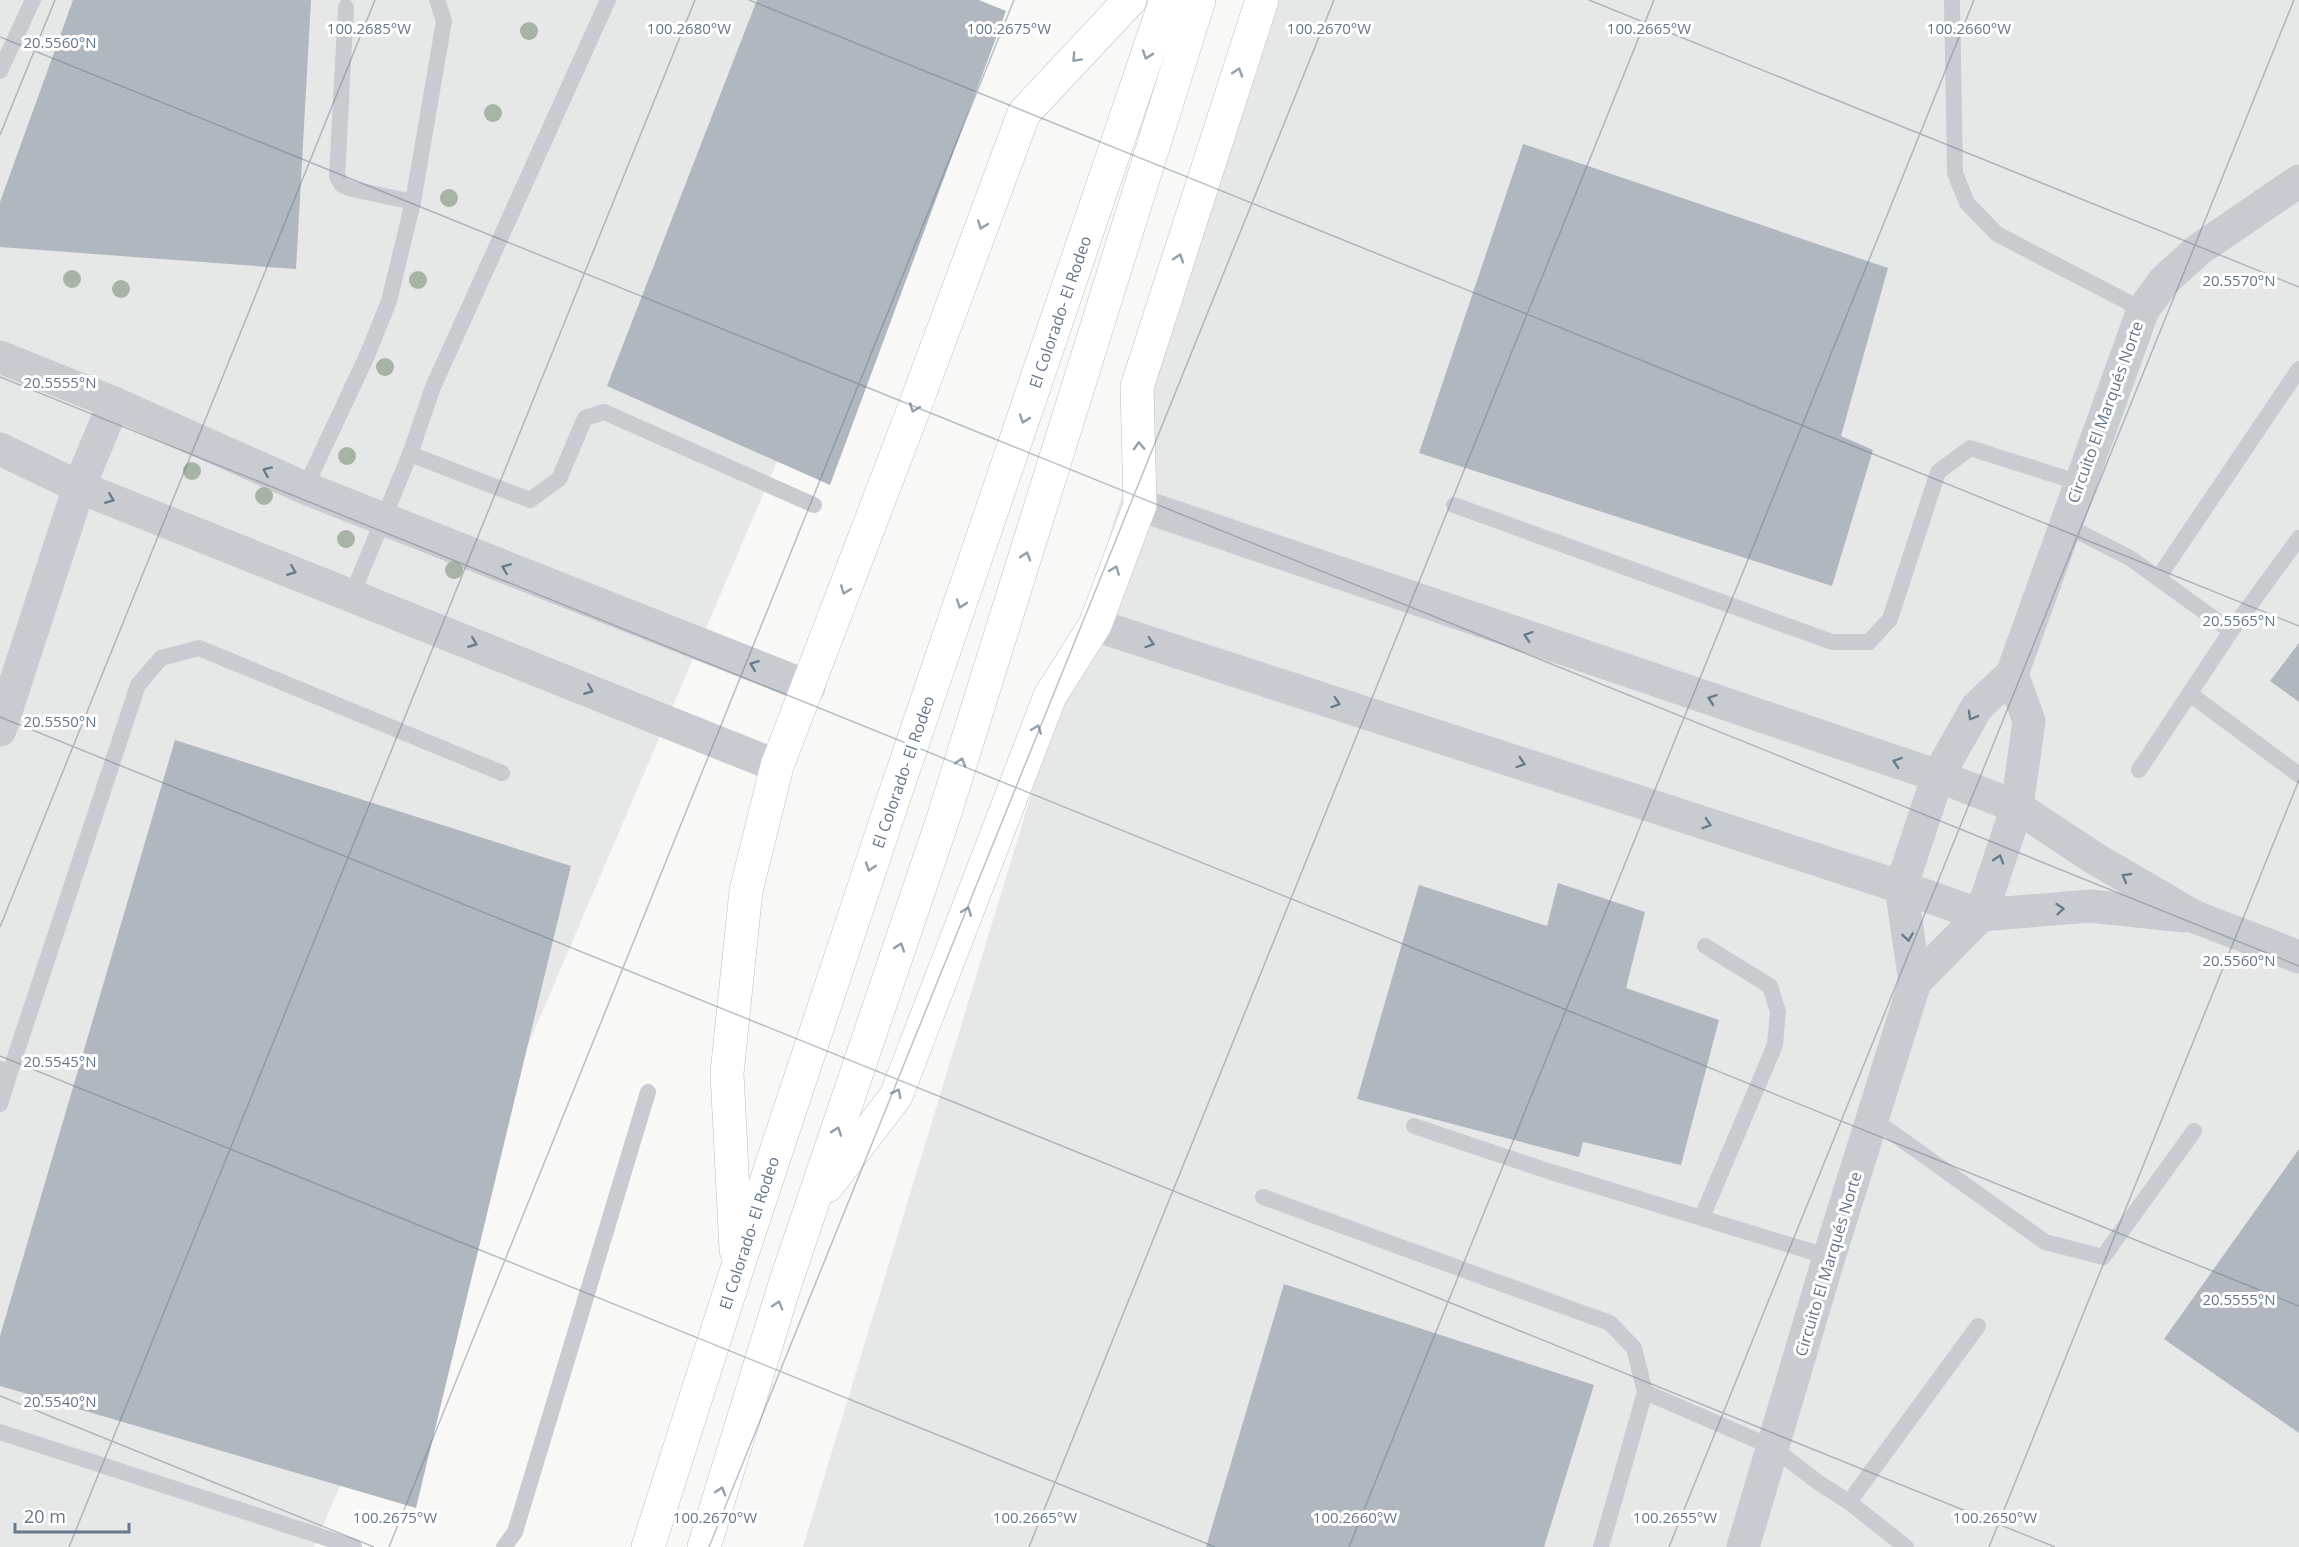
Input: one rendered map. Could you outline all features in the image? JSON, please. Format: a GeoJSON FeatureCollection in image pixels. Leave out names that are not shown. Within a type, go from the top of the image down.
{"type":"FeatureCollection","features":[{"type":"Feature","properties":{"kind":"main road"},"geometry":{"type":"LineString","coordinates":[[737,1269],[728,1073],[746,891],[777,766],[809,687],[1024,113],[1130,0]]}},
{"type":"Feature","properties":{"kind":"main road","name":"El Colorado- El Rodeo"},"geometry":{"type":"LineString","coordinates":[[648,1547],[737,1269],[890,809],[1166,0]]}},
{"type":"Feature","properties":{"kind":"main road"},"geometry":{"type":"LineString","coordinates":[[704,1547],[785,1284],[944,819],[1199,0]]}},
{"type":"Feature","properties":{"kind":"main road"},"geometry":{"type":"LineString","coordinates":[[811,1207],[897,1096],[1050,696],[1095,625],[1140,505],[1137,387],[1262,0]]}},
{"type":"Feature","properties":{"kind":"street","name":"Circuito El Marqués Norte"},"geometry":{"type":"LineString","coordinates":[[1743,1547],[1829,1257],[1915,982],[1901,887],[1938,776],[1977,707],[2012,674],[2143,310],[2164,281],[2198,250],[2299,181]]}},
{"type":"Feature","properties":{"kind":"street"},"geometry":{"type":"LineString","coordinates":[[0,357],[114,403],[305,488],[809,687]]}},
{"type":"Feature","properties":{"kind":"street"},"geometry":{"type":"LineString","coordinates":[[0,730],[79,487],[114,403]]}},
{"type":"Feature","properties":{"kind":"street"},"geometry":{"type":"LineString","coordinates":[[0,449],[79,487],[777,766]]}},
{"type":"Feature","properties":{"kind":"street"},"geometry":{"type":"LineString","coordinates":[[1140,505],[1938,776],[2017,807],[2094,858],[2195,917],[2299,957]]}},
{"type":"Feature","properties":{"kind":"street"},"geometry":{"type":"LineString","coordinates":[[1095,625],[1981,915],[2090,906],[2195,917]]}},
{"type":"Feature","properties":{"kind":"street","name":"Circuito El Marqués Norte"},"geometry":{"type":"LineString","coordinates":[[1915,982],[1981,915],[2017,807],[2029,721],[2012,674]]}},
{"type":"Feature","properties":{"kind":"lane"},"geometry":{"type":"LineString","coordinates":[[0,71],[33,0]]}},
{"type":"Feature","properties":{"kind":"lane"},"geometry":{"type":"LineString","coordinates":[[305,488],[366,358],[389,301],[413,202],[444,21],[437,0]]}},
{"type":"Feature","properties":{"kind":"lane"},"geometry":{"type":"LineString","coordinates":[[352,595],[410,454],[433,387],[608,0]]}},
{"type":"Feature","properties":{"kind":"lane"},"geometry":{"type":"LineString","coordinates":[[1952,0],[1955,173],[1967,204],[1997,234],[2143,310]]}},
{"type":"Feature","properties":{"kind":"lane"},"geometry":{"type":"LineString","coordinates":[[346,7],[337,176],[342,185],[352,189],[413,202]]}},
{"type":"Feature","properties":{"kind":"lane"},"geometry":{"type":"LineString","coordinates":[[2158,578],[2299,369]]}},
{"type":"Feature","properties":{"kind":"lane"},"geometry":{"type":"LineString","coordinates":[[410,454],[530,500],[559,479],[585,418],[604,412],[814,505]]}},
{"type":"Feature","properties":{"kind":"lane"},"geometry":{"type":"LineString","coordinates":[[1454,505],[1832,642],[1869,642],[1890,619],[1938,472],[1970,448],[2080,483]]}},
{"type":"Feature","properties":{"kind":"lane"},"geometry":{"type":"LineString","coordinates":[[2065,525],[2130,558],[2231,632]]}},
{"type":"Feature","properties":{"kind":"lane"},"geometry":{"type":"LineString","coordinates":[[2139,770],[2231,632],[2299,538]]}},
{"type":"Feature","properties":{"kind":"lane"},"geometry":{"type":"LineString","coordinates":[[0,1104],[5,1070],[138,685],[161,658],[199,648],[502,773]]}},
{"type":"Feature","properties":{"kind":"lane"},"geometry":{"type":"LineString","coordinates":[[2190,694],[2299,775]]}},
{"type":"Feature","properties":{"kind":"lane"},"geometry":{"type":"LineString","coordinates":[[1702,1217],[1775,1045],[1778,1012],[1770,986],[1705,946]]}},
{"type":"Feature","properties":{"kind":"lane"},"geometry":{"type":"LineString","coordinates":[[504,1547],[514,1532],[648,1092]]}},
{"type":"Feature","properties":{"kind":"lane"},"geometry":{"type":"LineString","coordinates":[[1873,1119],[2045,1242],[2103,1257],[2194,1131]]}},
{"type":"Feature","properties":{"kind":"lane"},"geometry":{"type":"LineString","coordinates":[[1414,1126],[1548,1171],[1829,1257]]}},
{"type":"Feature","properties":{"kind":"lane"},"geometry":{"type":"LineString","coordinates":[[1263,1197],[1610,1323],[1634,1348],[1646,1392],[1601,1547]]}},
{"type":"Feature","properties":{"kind":"lane"},"geometry":{"type":"LineString","coordinates":[[1849,1502],[1978,1326]]}},
{"type":"Feature","properties":{"kind":"lane"},"geometry":{"type":"LineString","coordinates":[[1646,1392],[1772,1447],[1819,1483],[1849,1502],[1906,1547]]}},
{"type":"Feature","properties":{"kind":"lane"},"geometry":{"type":"LineString","coordinates":[[0,1432],[354,1547]]}},
{"type":"Feature","properties":{"kind":"shaded area"},"geometry":{"type":"Polygon","coordinates":[[[0,0],[974,0],[314,1547],[0,1547],[0,0]]]}},
{"type":"Feature","properties":{"kind":"shaded area"},"geometry":{"type":"Polygon","coordinates":[[[1279,0],[2299,0],[2299,1547],[803,1547],[1168,343],[1279,0]]]}},
{"type":"Feature","properties":{"kind":"building"},"geometry":{"type":"Polygon","coordinates":[[[73,0],[311,0],[296,269],[0,247],[0,202],[73,0]]]}},
{"type":"Feature","properties":{"kind":"building"},"geometry":{"type":"Polygon","coordinates":[[[757,0],[979,0],[1006,11],[830,485],[607,386],[757,0]]]}},
{"type":"Feature","properties":{"kind":"building"},"geometry":{"type":"Polygon","coordinates":[[[1523,144],[1888,268],[1841,436],[1873,450],[1832,586],[1419,453],[1523,144]]]}},
{"type":"Feature","properties":{"kind":"building"},"geometry":{"type":"Polygon","coordinates":[[[2299,643],[2299,702],[2270,681],[2299,643]]]}},
{"type":"Feature","properties":{"kind":"building"},"geometry":{"type":"Polygon","coordinates":[[[175,740],[571,866],[416,1508],[0,1386],[0,1336],[175,740]]]}},
{"type":"Feature","properties":{"kind":"building"},"geometry":{"type":"Polygon","coordinates":[[[1558,883],[1645,912],[1626,988],[1719,1020],[1681,1165],[1583,1142],[1579,1157],[1357,1099],[1419,885],[1547,926],[1558,883]]]}},
{"type":"Feature","properties":{"kind":"building"},"geometry":{"type":"Polygon","coordinates":[[[2299,1149],[2299,1433],[2164,1339],[2299,1149]]]}},
{"type":"Feature","properties":{"kind":"building"},"geometry":{"type":"Polygon","coordinates":[[[1284,1284],[1594,1385],[1544,1547],[1206,1547],[1284,1284]]]}}]}
